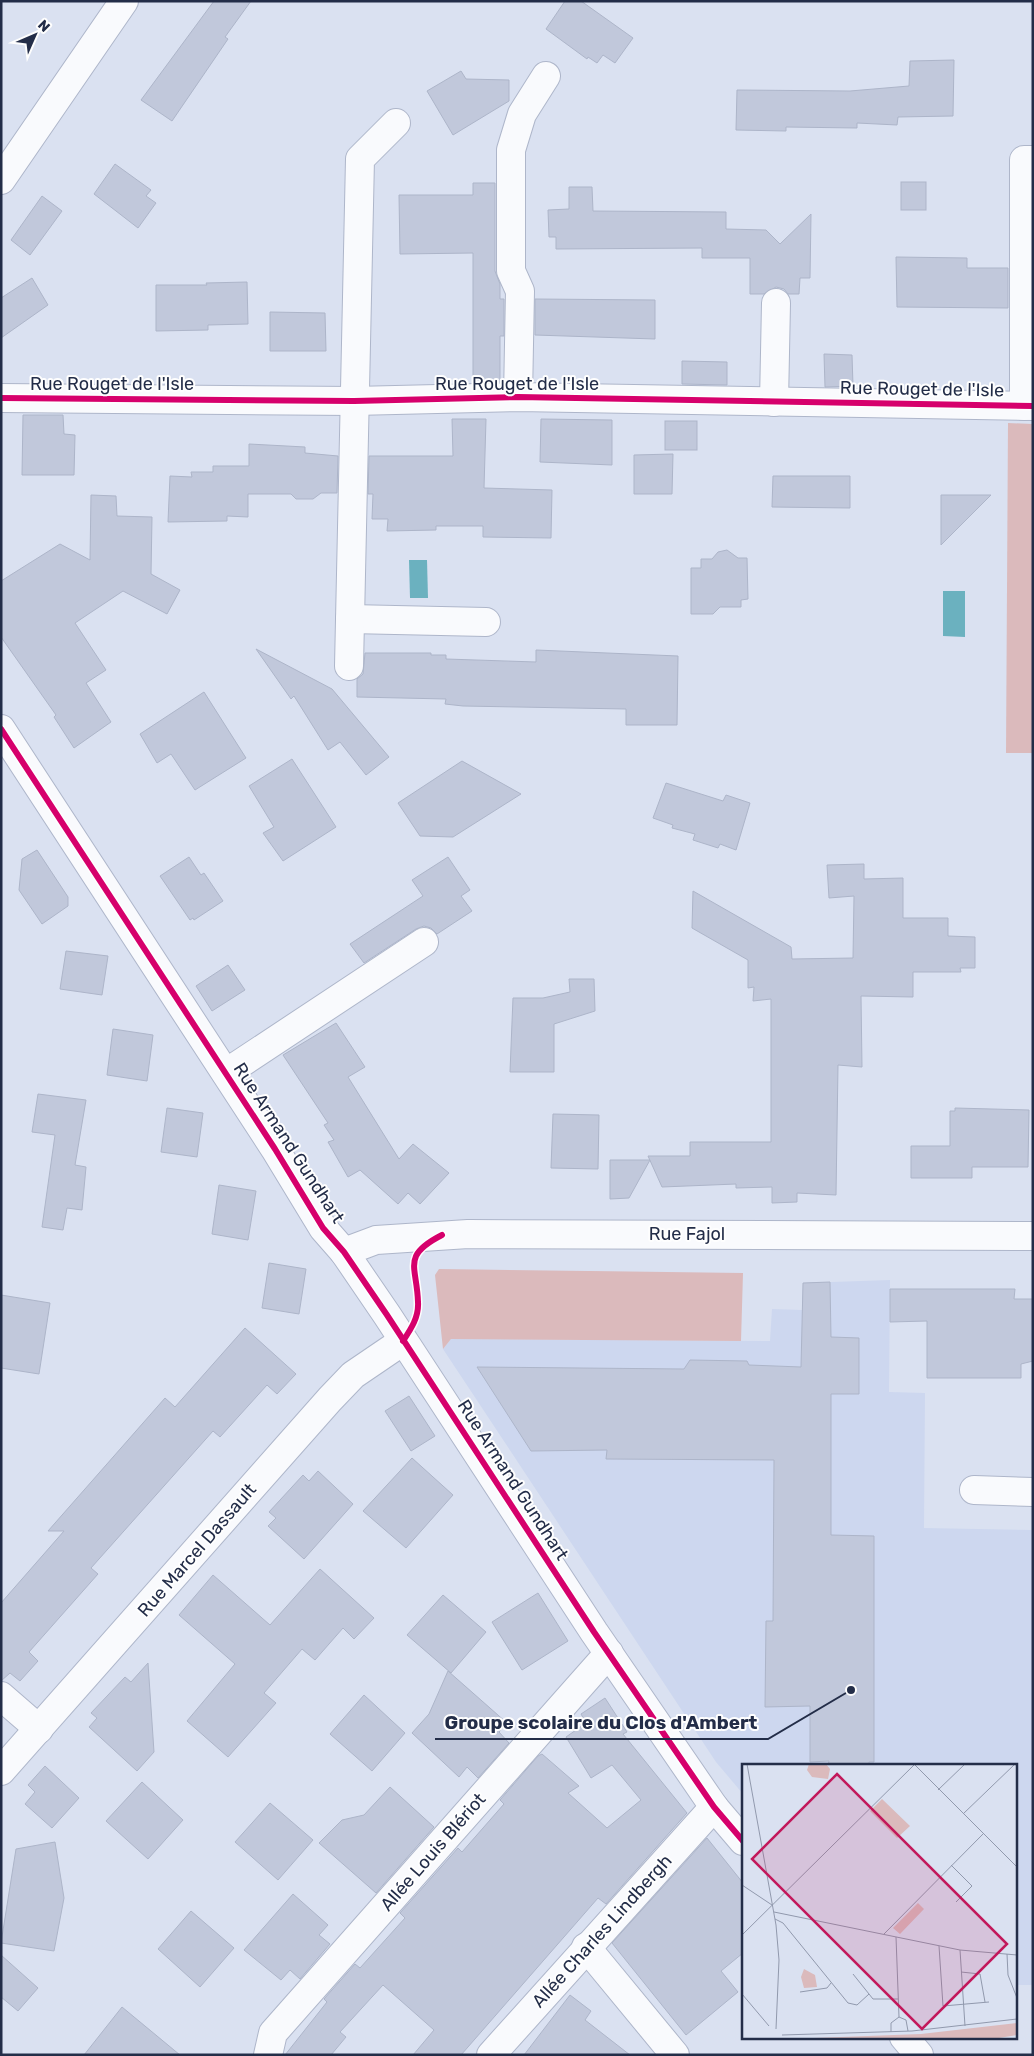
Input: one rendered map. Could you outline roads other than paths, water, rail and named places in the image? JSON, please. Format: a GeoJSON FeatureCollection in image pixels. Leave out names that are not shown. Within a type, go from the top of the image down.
{"type":"FeatureCollection","features":[{"type":"Feature","properties":{"kind":"street"},"geometry":{"type":"LineString","coordinates":[[1,180],[124,1]]}},
{"type":"Feature","properties":{"kind":"street"},"geometry":{"type":"LineString","coordinates":[[518,397],[520,291],[510,271],[511,150],[522,114],[546,76]]}},
{"type":"Feature","properties":{"kind":"street"},"geometry":{"type":"LineString","coordinates":[[349,666],[360,159],[396,123]]}},
{"type":"Feature","properties":{"kind":"street"},"geometry":{"type":"LineString","coordinates":[[1028,406],[1024,160],[1033,160]]}},
{"type":"Feature","properties":{"kind":"street"},"geometry":{"type":"LineString","coordinates":[[774,402],[776,303]]}},
{"type":"Feature","properties":{"kind":"street","name":"Rue Rouget de l'Isle"},"geometry":{"type":"LineString","coordinates":[[1,398],[354,401],[518,397],[1028,406]]}},
{"type":"Feature","properties":{"kind":"street"},"geometry":{"type":"LineString","coordinates":[[350,619],[486,622]]}},
{"type":"Feature","properties":{"kind":"street","name":"Rue Armand Gundhart"},"geometry":{"type":"LineString","coordinates":[[1,729],[226,1073],[323,1228],[344,1252],[609,1653],[714,1807],[742,1840]]}},
{"type":"Feature","properties":{"kind":"street"},"geometry":{"type":"LineString","coordinates":[[226,1073],[424,942]]}},
{"type":"Feature","properties":{"kind":"street","name":"Rue Fajol"},"geometry":{"type":"LineString","coordinates":[[344,1252],[376,1240],[468,1234],[1033,1236]]}},
{"type":"Feature","properties":{"kind":"street","name":"Rue Marcel Dassault"},"geometry":{"type":"LineString","coordinates":[[1,1771],[330,1399],[354,1375],[403,1342]]}},
{"type":"Feature","properties":{"kind":"street"},"geometry":{"type":"LineString","coordinates":[[974,1490],[1033,1492]]}},
{"type":"Feature","properties":{"kind":"street","name":"Allée Louis Blériot"},"geometry":{"type":"LineString","coordinates":[[268,2055],[273,2033],[609,1653]]}},
{"type":"Feature","properties":{"kind":"street"},"geometry":{"type":"LineString","coordinates":[[1,1696],[39,1728]]}},
{"type":"Feature","properties":{"kind":"street","name":"Allée Charles Lindbergh"},"geometry":{"type":"LineString","coordinates":[[491,2055],[586,1947],[714,1807]]}},
{"type":"Feature","properties":{"kind":"street"},"geometry":{"type":"LineString","coordinates":[[586,1947],[675,2055]]}},
{"type":"Feature","properties":{"kind":"street"},"geometry":{"type":"LineString","coordinates":[[905,2038],[919,2055]]}},
{"type":"Feature","properties":{"kind":"water"},"geometry":{"type":"Polygon","coordinates":[[[409,560],[427,560],[428,598],[410,598],[409,560]]]}},
{"type":"Feature","properties":{"kind":"water"},"geometry":{"type":"Polygon","coordinates":[[[943,591],[965,591],[965,637],[943,636],[943,591]]]}},
{"type":"Feature","properties":{"kind":"place","name":"Groupe scolaire du Clos d'Ambert"},"geometry":{"type":"Point","coordinates":[851,1690]}}]}
